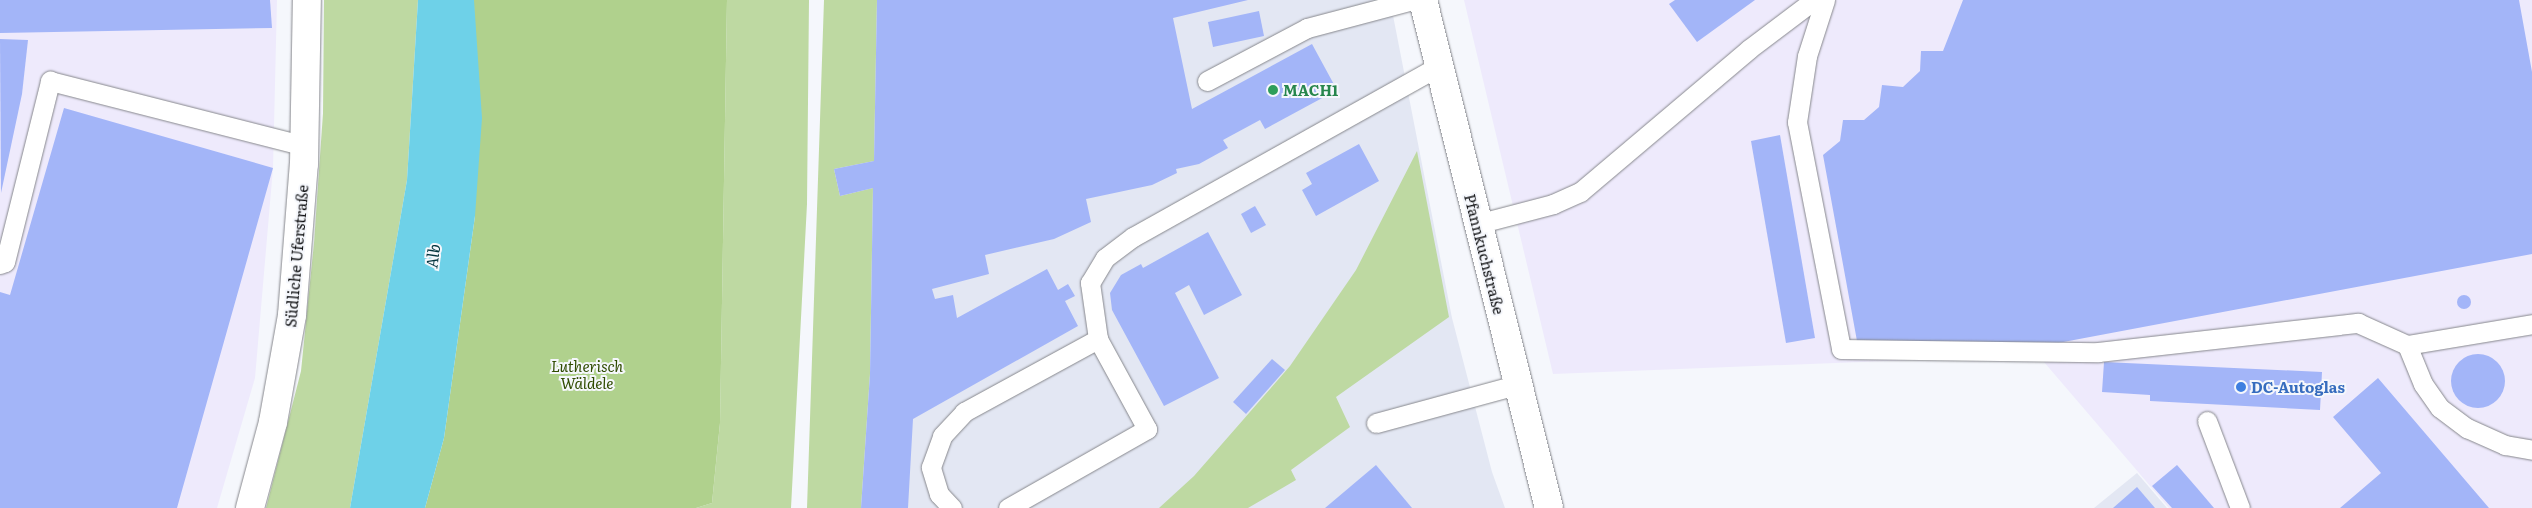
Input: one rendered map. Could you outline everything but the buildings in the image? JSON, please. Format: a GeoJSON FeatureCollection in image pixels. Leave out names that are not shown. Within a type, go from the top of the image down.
{"type":"FeatureCollection","features":[{"type":"Feature","properties":{"kind":"street","name":"Südliche Uferstraße"},"geometry":{"type":"LineString","coordinates":[[250,508],[273,422],[292,315],[305,146],[307,0]]}},
{"type":"Feature","properties":{"kind":"street","name":"Pfannkuchstraße"},"geometry":{"type":"LineString","coordinates":[[1423,0],[1516,384],[1549,508]]}},
{"type":"Feature","properties":{"kind":"lane"},"geometry":{"type":"LineString","coordinates":[[1208,82],[1307,28],[1413,0]]}},
{"type":"Feature","properties":{"kind":"lane"},"geometry":{"type":"LineString","coordinates":[[1477,224],[1553,204],[1580,192],[1749,49],[1814,0]]}},
{"type":"Feature","properties":{"kind":"lane"},"geometry":{"type":"LineString","coordinates":[[1825,0],[1806,56],[1797,122],[1841,348],[2098,352],[2358,323],[2407,345],[2532,324]]}},
{"type":"Feature","properties":{"kind":"lane"},"geometry":{"type":"LineString","coordinates":[[1008,508],[1147,429],[1098,339],[1090,283],[1105,258],[1132,236],[1439,66]]}},
{"type":"Feature","properties":{"kind":"lane"},"geometry":{"type":"LineString","coordinates":[[0,264],[5,262],[50,81],[305,146]]}},
{"type":"Feature","properties":{"kind":"lane"},"geometry":{"type":"LineString","coordinates":[[952,508],[939,494],[931,467],[942,436],[964,412],[1098,339]]}},
{"type":"Feature","properties":{"kind":"lane"},"geometry":{"type":"LineString","coordinates":[[2407,345],[2423,384],[2440,408],[2466,428],[2505,445],[2532,450]]}},
{"type":"Feature","properties":{"kind":"lane"},"geometry":{"type":"LineString","coordinates":[[1376,423],[1516,384]]}},
{"type":"Feature","properties":{"kind":"lane"},"geometry":{"type":"LineString","coordinates":[[2207,421],[2240,508]]}},
{"type":"Feature","properties":{"kind":"shaded area"},"geometry":{"type":"Polygon","coordinates":[[[0,0],[277,0],[273,168],[255,378],[217,508],[0,508],[0,0]]]}},
{"type":"Feature","properties":{"kind":"shaded area"},"geometry":{"type":"Polygon","coordinates":[[[877,0],[1390,0],[1452,318],[1492,472],[1505,508],[861,508],[870,374],[873,189],[840,196],[834,169],[874,160],[877,0]]]}},
{"type":"Feature","properties":{"kind":"shaded area"},"geometry":{"type":"Polygon","coordinates":[[[1464,0],[2532,0],[2532,508],[2169,508],[2038,355],[1553,374],[1464,0]]]}},
{"type":"Feature","properties":{"kind":"shaded area"},"geometry":{"type":"Polygon","coordinates":[[[2137,473],[2167,508],[2094,508],[2137,473]]]}},
{"type":"Feature","properties":{"kind":"green space"},"geometry":{"type":"Polygon","coordinates":[[[324,0],[418,0],[407,180],[350,508],[266,508],[301,371],[314,243],[323,113],[324,0]]]}},
{"type":"Feature","properties":{"kind":"green space","name":"Lutherisch Wäldele"},"geometry":{"type":"Polygon","coordinates":[[[474,0],[727,0],[720,423],[712,503],[696,508],[425,508],[444,438],[475,216],[474,0]]]}},
{"type":"Feature","properties":{"kind":"green space"},"geometry":{"type":"Polygon","coordinates":[[[727,0],[809,0],[807,204],[791,508],[696,508],[712,503],[720,423],[727,0]]]}},
{"type":"Feature","properties":{"kind":"green space"},"geometry":{"type":"Polygon","coordinates":[[[824,0],[877,0],[874,161],[834,169],[840,196],[873,188],[870,374],[861,508],[807,508],[824,0]]]}},
{"type":"Feature","properties":{"kind":"green space"},"geometry":{"type":"Polygon","coordinates":[[[1417,151],[1449,317],[1336,397],[1350,427],[1291,470],[1296,480],[1248,508],[1159,508],[1194,476],[1290,366],[1356,270],[1417,151]]]}},
{"type":"Feature","properties":{"kind":"water","name":"Alb"},"geometry":{"type":"Polygon","coordinates":[[[418,0],[474,0],[482,118],[475,216],[444,438],[425,508],[350,508],[407,180],[418,0]]]}},
{"type":"Feature","properties":{"kind":"place","name":"MACH1"},"geometry":{"type":"Point","coordinates":[1273,90]}},
{"type":"Feature","properties":{"kind":"place","name":"DC-Autoglas"},"geometry":{"type":"Point","coordinates":[2241,387]}}]}
